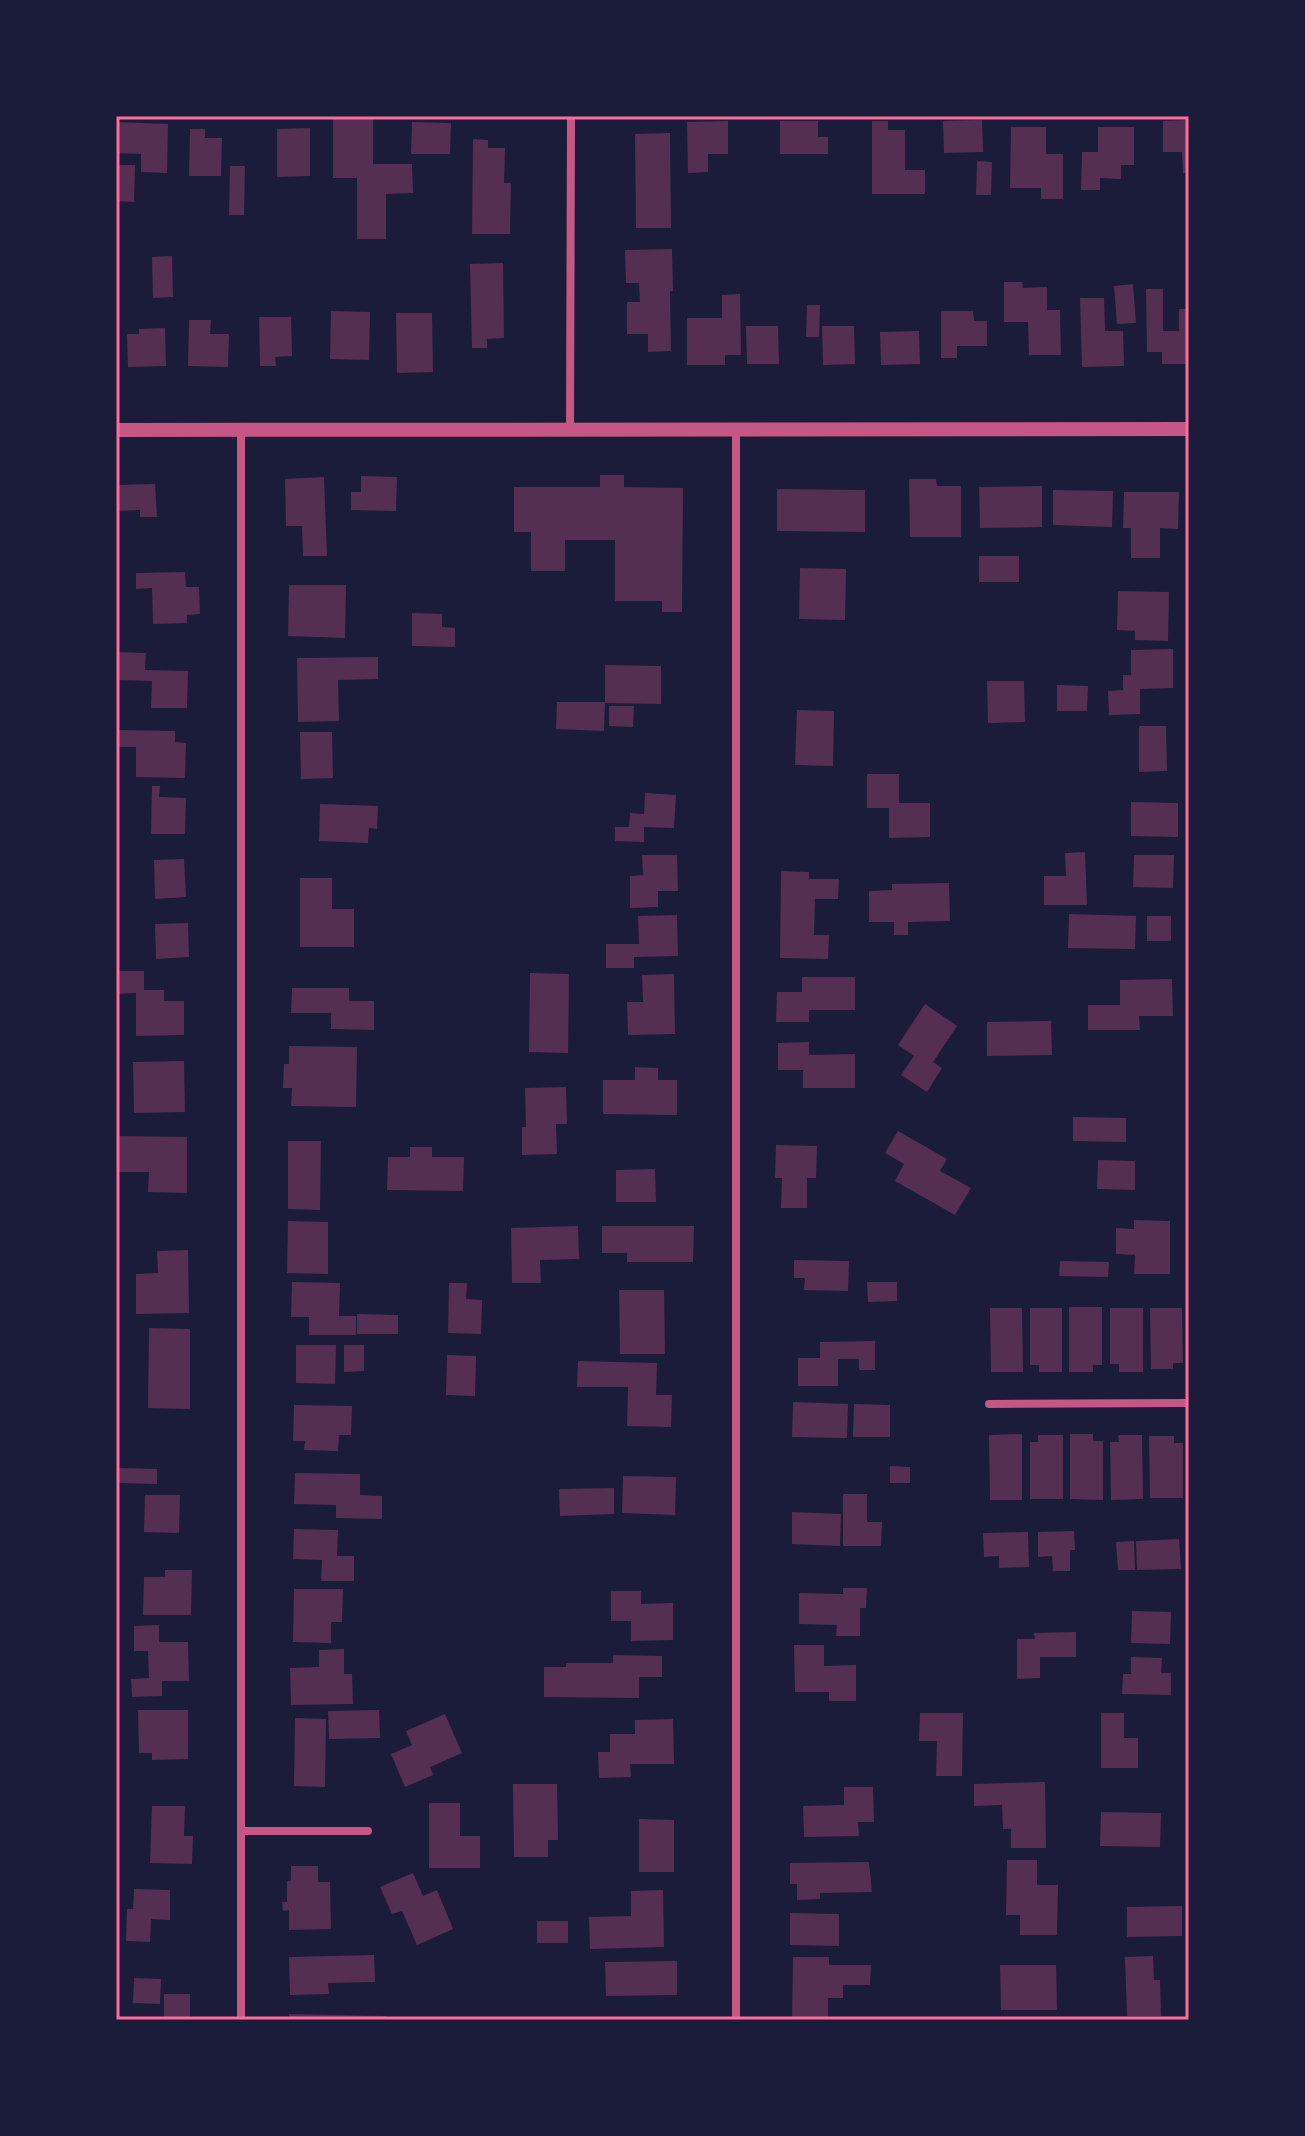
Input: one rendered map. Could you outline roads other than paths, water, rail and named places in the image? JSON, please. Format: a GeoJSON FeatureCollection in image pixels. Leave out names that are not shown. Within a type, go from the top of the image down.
{"type":"FeatureCollection","features":[{"type":"Feature","properties":{"kind":"street"},"geometry":{"type":"LineString","coordinates":[[570,429],[571,116]]}},
{"type":"Feature","properties":{"kind":"street"},"geometry":{"type":"LineString","coordinates":[[736,429],[736,2020]]}},
{"type":"Feature","properties":{"kind":"street"},"geometry":{"type":"LineString","coordinates":[[116,430],[1189,429]]}},
{"type":"Feature","properties":{"kind":"street"},"geometry":{"type":"LineString","coordinates":[[241,430],[241,2020]]}},
{"type":"Feature","properties":{"kind":"street"},"geometry":{"type":"LineString","coordinates":[[989,1404],[1189,1403]]}},
{"type":"Feature","properties":{"kind":"street"},"geometry":{"type":"LineString","coordinates":[[241,1831],[368,1831]]}}]}
